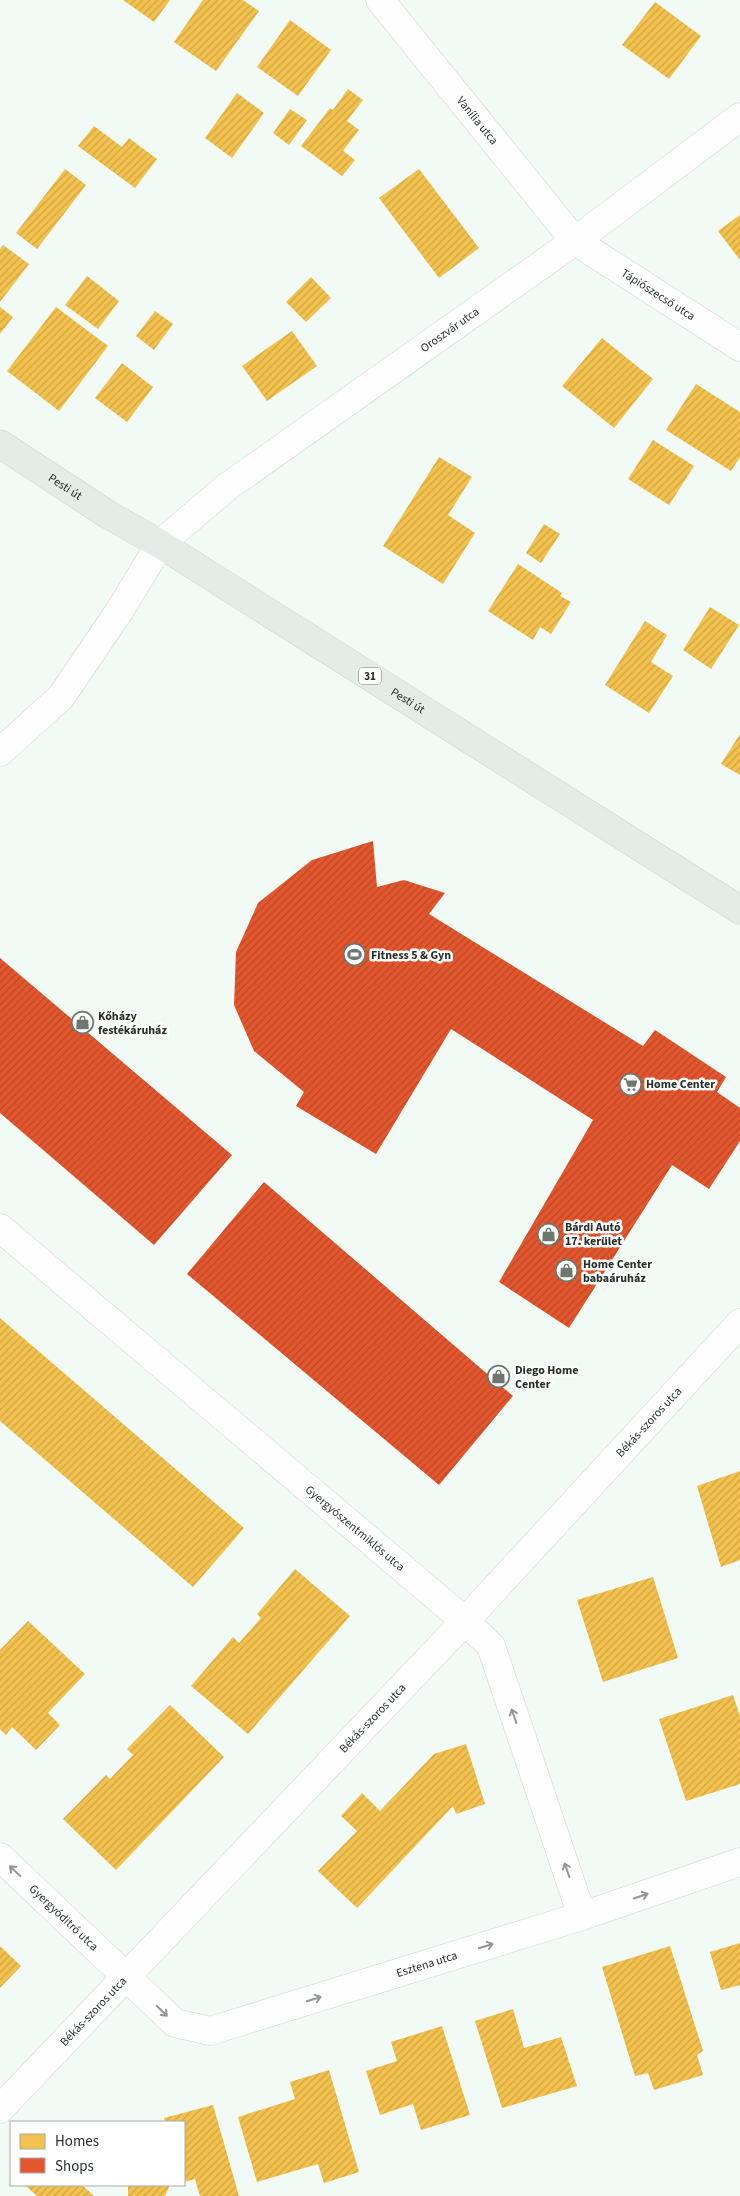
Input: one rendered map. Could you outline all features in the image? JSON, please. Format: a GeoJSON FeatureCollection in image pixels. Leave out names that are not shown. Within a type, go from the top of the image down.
{"type":"FeatureCollection","features":[{"type":"Feature","properties":{"kind":"main road","name":"Pesti út"},"geometry":{"type":"LineString","coordinates":[[0,444],[107,514],[160,544],[740,910]]}},
{"type":"Feature","properties":{"kind":"street","name":"Vanília utca"},"geometry":{"type":"LineString","coordinates":[[380,0],[575,241]]}},
{"type":"Feature","properties":{"kind":"street","name":"Oroszvár utca"},"geometry":{"type":"LineString","coordinates":[[0,752],[61,697],[120,610],[160,544],[227,487],[575,241],[740,117]]}},
{"type":"Feature","properties":{"kind":"street","name":"Tápiószecső utca"},"geometry":{"type":"LineString","coordinates":[[575,241],[740,347]]}},
{"type":"Feature","properties":{"kind":"street","name":"Gyergyószentmiklós utca"},"geometry":{"type":"LineString","coordinates":[[0,1228],[465,1621],[491,1646],[582,1916]]}},
{"type":"Feature","properties":{"kind":"street","name":"Békás-szoros utca"},"geometry":{"type":"LineString","coordinates":[[0,2108],[465,1621],[740,1323]]}},
{"type":"Feature","properties":{"kind":"street","name":"Gyergyóditró utca"},"geometry":{"type":"LineString","coordinates":[[0,1857],[128,1976]]}},
{"type":"Feature","properties":{"kind":"street","name":"Esztena utca"},"geometry":{"type":"LineString","coordinates":[[128,1976],[175,2023],[210,2031],[582,1916],[740,1862]]}},
{"type":"Feature","properties":{"kind":"building: Homes"},"geometry":{"type":"Polygon","coordinates":[[[123,0],[170,0],[154,22],[123,0]]]}},
{"type":"Feature","properties":{"kind":"building: Homes"},"geometry":{"type":"Polygon","coordinates":[[[203,0],[243,0],[259,11],[216,71],[174,42],[203,0]]]}},
{"type":"Feature","properties":{"kind":"building: Homes"},"geometry":{"type":"Polygon","coordinates":[[[655,2],[701,36],[669,79],[622,45],[655,2]]]}},
{"type":"Feature","properties":{"kind":"building: Homes"},"geometry":{"type":"Polygon","coordinates":[[[290,20],[331,50],[298,96],[257,67],[290,20]]]}},
{"type":"Feature","properties":{"kind":"building: Homes"},"geometry":{"type":"Polygon","coordinates":[[[348,89],[363,100],[347,121],[359,130],[343,151],[355,160],[342,176],[301,146],[330,108],[333,110],[348,89]]]}},
{"type":"Feature","properties":{"kind":"building: Homes"},"geometry":{"type":"Polygon","coordinates":[[[237,93],[264,113],[232,158],[205,138],[237,93]]]}},
{"type":"Feature","properties":{"kind":"building: Homes"},"geometry":{"type":"Polygon","coordinates":[[[290,109],[307,120],[289,145],[273,133],[290,109]]]}},
{"type":"Feature","properties":{"kind":"building: Homes"},"geometry":{"type":"Polygon","coordinates":[[[94,126],[122,147],[129,138],[157,159],[135,188],[78,146],[94,126]]]}},
{"type":"Feature","properties":{"kind":"building: Homes"},"geometry":{"type":"Polygon","coordinates":[[[65,169],[86,185],[37,249],[16,233],[65,169]]]}},
{"type":"Feature","properties":{"kind":"building: Homes"},"geometry":{"type":"Polygon","coordinates":[[[419,169],[479,248],[439,278],[379,198],[419,169]]]}},
{"type":"Feature","properties":{"kind":"building: Homes"},"geometry":{"type":"Polygon","coordinates":[[[740,215],[740,260],[718,231],[740,215]]]}},
{"type":"Feature","properties":{"kind":"building: Homes"},"geometry":{"type":"Polygon","coordinates":[[[3,245],[29,264],[0,302],[0,249],[3,245]]]}},
{"type":"Feature","properties":{"kind":"building: Homes"},"geometry":{"type":"Polygon","coordinates":[[[87,276],[119,301],[98,329],[65,305],[87,276]]]}},
{"type":"Feature","properties":{"kind":"building: Homes"},"geometry":{"type":"Polygon","coordinates":[[[311,277],[331,298],[306,322],[286,302],[311,277]]]}},
{"type":"Feature","properties":{"kind":"building: Homes"},"geometry":{"type":"Polygon","coordinates":[[[0,307],[13,317],[0,334],[0,307]]]}},
{"type":"Feature","properties":{"kind":"building: Homes"},"geometry":{"type":"Polygon","coordinates":[[[56,307],[108,346],[59,411],[7,371],[56,307]]]}},
{"type":"Feature","properties":{"kind":"building: Homes"},"geometry":{"type":"Polygon","coordinates":[[[155,311],[173,324],[154,350],[136,336],[155,311]]]}},
{"type":"Feature","properties":{"kind":"building: Homes"},"geometry":{"type":"Polygon","coordinates":[[[292,331],[317,366],[267,401],[242,366],[292,331]]]}},
{"type":"Feature","properties":{"kind":"building: Homes"},"geometry":{"type":"Polygon","coordinates":[[[602,338],[653,379],[614,428],[562,386],[602,338]]]}},
{"type":"Feature","properties":{"kind":"building: Homes"},"geometry":{"type":"Polygon","coordinates":[[[122,363],[153,387],[127,422],[95,398],[122,363]]]}},
{"type":"Feature","properties":{"kind":"building: Homes"},"geometry":{"type":"Polygon","coordinates":[[[696,384],[740,412],[740,457],[731,471],[666,430],[696,384]]]}},
{"type":"Feature","properties":{"kind":"building: Homes"},"geometry":{"type":"Polygon","coordinates":[[[653,440],[694,466],[669,505],[628,479],[653,440]]]}},
{"type":"Feature","properties":{"kind":"building: Homes"},"geometry":{"type":"Polygon","coordinates":[[[439,457],[472,477],[448,515],[475,533],[443,584],[383,546],[439,457]]]}},
{"type":"Feature","properties":{"kind":"building: Homes"},"geometry":{"type":"Polygon","coordinates":[[[544,524],[560,534],[541,563],[526,553],[544,524]]]}},
{"type":"Feature","properties":{"kind":"building: Homes"},"geometry":{"type":"Polygon","coordinates":[[[518,564],[562,593],[560,596],[571,602],[551,634],[540,627],[533,640],[488,611],[518,564]]]}},
{"type":"Feature","properties":{"kind":"building: Homes"},"geometry":{"type":"Polygon","coordinates":[[[710,607],[739,625],[711,669],[683,650],[710,607]]]}},
{"type":"Feature","properties":{"kind":"building: Homes"},"geometry":{"type":"Polygon","coordinates":[[[645,621],[667,635],[651,662],[673,676],[649,713],[605,685],[645,621]]]}},
{"type":"Feature","properties":{"kind":"building: Homes"},"geometry":{"type":"Polygon","coordinates":[[[740,734],[740,775],[721,764],[740,734]]]}},
{"type":"Feature","properties":{"kind":"building: Homes"},"geometry":{"type":"Polygon","coordinates":[[[0,1318],[244,1528],[193,1587],[0,1421],[0,1318]]]}},
{"type":"Feature","properties":{"kind":"building: Homes"},"geometry":{"type":"Polygon","coordinates":[[[740,1471],[740,1560],[721,1567],[697,1486],[740,1471]]]}},
{"type":"Feature","properties":{"kind":"building: Homes"},"geometry":{"type":"Polygon","coordinates":[[[295,1569],[350,1616],[248,1734],[191,1686],[233,1637],[239,1643],[261,1618],[257,1614],[295,1569]]]}},
{"type":"Feature","properties":{"kind":"building: Homes"},"geometry":{"type":"Polygon","coordinates":[[[653,1577],[678,1658],[603,1682],[577,1600],[653,1577]]]}},
{"type":"Feature","properties":{"kind":"building: Homes"},"geometry":{"type":"Polygon","coordinates":[[[28,1621],[85,1674],[48,1713],[60,1725],[36,1750],[12,1727],[6,1735],[0,1729],[0,1650],[28,1621]]]}},
{"type":"Feature","properties":{"kind":"building: Homes"},"geometry":{"type":"Polygon","coordinates":[[[733,1695],[740,1716],[740,1784],[686,1801],[659,1719],[733,1695]]]}},
{"type":"Feature","properties":{"kind":"building: Homes"},"geometry":{"type":"Polygon","coordinates":[[[170,1705],[224,1757],[116,1870],[63,1819],[106,1775],[110,1779],[133,1755],[127,1749],[170,1705]]]}},
{"type":"Feature","properties":{"kind":"building: Homes"},"geometry":{"type":"Polygon","coordinates":[[[466,1744],[485,1804],[456,1814],[453,1806],[357,1908],[318,1871],[357,1831],[341,1816],[362,1793],[380,1811],[434,1754],[466,1744]]]}},
{"type":"Feature","properties":{"kind":"building: Homes"},"geometry":{"type":"Polygon","coordinates":[[[740,1943],[740,1985],[721,1990],[710,1952],[740,1943]]]}},
{"type":"Feature","properties":{"kind":"building: Homes"},"geometry":{"type":"Polygon","coordinates":[[[0,1946],[21,1966],[0,1988],[0,1946]]]}},
{"type":"Feature","properties":{"kind":"building: Homes"},"geometry":{"type":"Polygon","coordinates":[[[670,1946],[703,2051],[697,2055],[703,2075],[654,2090],[648,2073],[635,2076],[602,1967],[670,1946]]]}},
{"type":"Feature","properties":{"kind":"building: Homes"},"geometry":{"type":"Polygon","coordinates":[[[513,2009],[524,2048],[561,2037],[577,2086],[502,2108],[475,2021],[513,2009]]]}},
{"type":"Feature","properties":{"kind":"building: Homes"},"geometry":{"type":"Polygon","coordinates":[[[442,2026],[470,2115],[421,2130],[413,2104],[380,2115],[366,2071],[397,2061],[391,2042],[442,2026]]]}},
{"type":"Feature","properties":{"kind":"building: Homes"},"geometry":{"type":"Polygon","coordinates":[[[329,2070],[359,2172],[324,2183],[318,2164],[257,2182],[238,2117],[295,2099],[290,2082],[329,2070]]]}},
{"type":"Feature","properties":{"kind":"building: Homes"},"geometry":{"type":"Polygon","coordinates":[[[213,2105],[239,2196],[200,2196],[195,2179],[185,2182],[185,2121],[165,2121],[164,2118],[213,2105]]]}},
{"type":"Feature","properties":{"kind":"building: Homes"},"geometry":{"type":"Polygon","coordinates":[[[26,2186],[83,2186],[94,2196],[37,2196],[26,2186]]]}},
{"type":"Feature","properties":{"kind":"building: Homes"},"geometry":{"type":"Polygon","coordinates":[[[128,2186],[170,2186],[165,2196],[128,2196],[128,2186]]]}},
{"type":"Feature","properties":{"kind":"building: Shops","name":"Home Center"},"geometry":{"type":"Polygon","coordinates":[[[373,841],[377,887],[404,880],[445,893],[429,914],[643,1046],[655,1030],[726,1077],[717,1092],[740,1108],[740,1141],[709,1189],[672,1165],[569,1328],[499,1282],[593,1120],[451,1029],[376,1154],[296,1106],[304,1092],[254,1051],[234,1005],[236,952],[258,903],[312,860],[373,841]]]}},
{"type":"Feature","properties":{"kind":"building: Shops"},"geometry":{"type":"Polygon","coordinates":[[[0,958],[232,1155],[154,1245],[0,1113],[0,958]]]}},
{"type":"Feature","properties":{"kind":"building: Shops"},"geometry":{"type":"Polygon","coordinates":[[[264,1182],[513,1396],[439,1485],[187,1274],[264,1182]]]}},
{"type":"Feature","properties":{"kind":"place","name":"Fitness 5 & Gyn"},"geometry":{"type":"Point","coordinates":[355,955]}},
{"type":"Feature","properties":{"kind":"place","name":"Kőházy festékáruház"},"geometry":{"type":"Point","coordinates":[82,1023]}},
{"type":"Feature","properties":{"kind":"place","name":"Home Center"},"geometry":{"type":"Point","coordinates":[630,1084]}},
{"type":"Feature","properties":{"kind":"place","name":"Bárdi Autó 17. kerület"},"geometry":{"type":"Point","coordinates":[549,1234]}},
{"type":"Feature","properties":{"kind":"place","name":"Home Center babaáruház"},"geometry":{"type":"Point","coordinates":[567,1271]}},
{"type":"Feature","properties":{"kind":"place","name":"Diego Home Center"},"geometry":{"type":"Point","coordinates":[499,1377]}}]}
